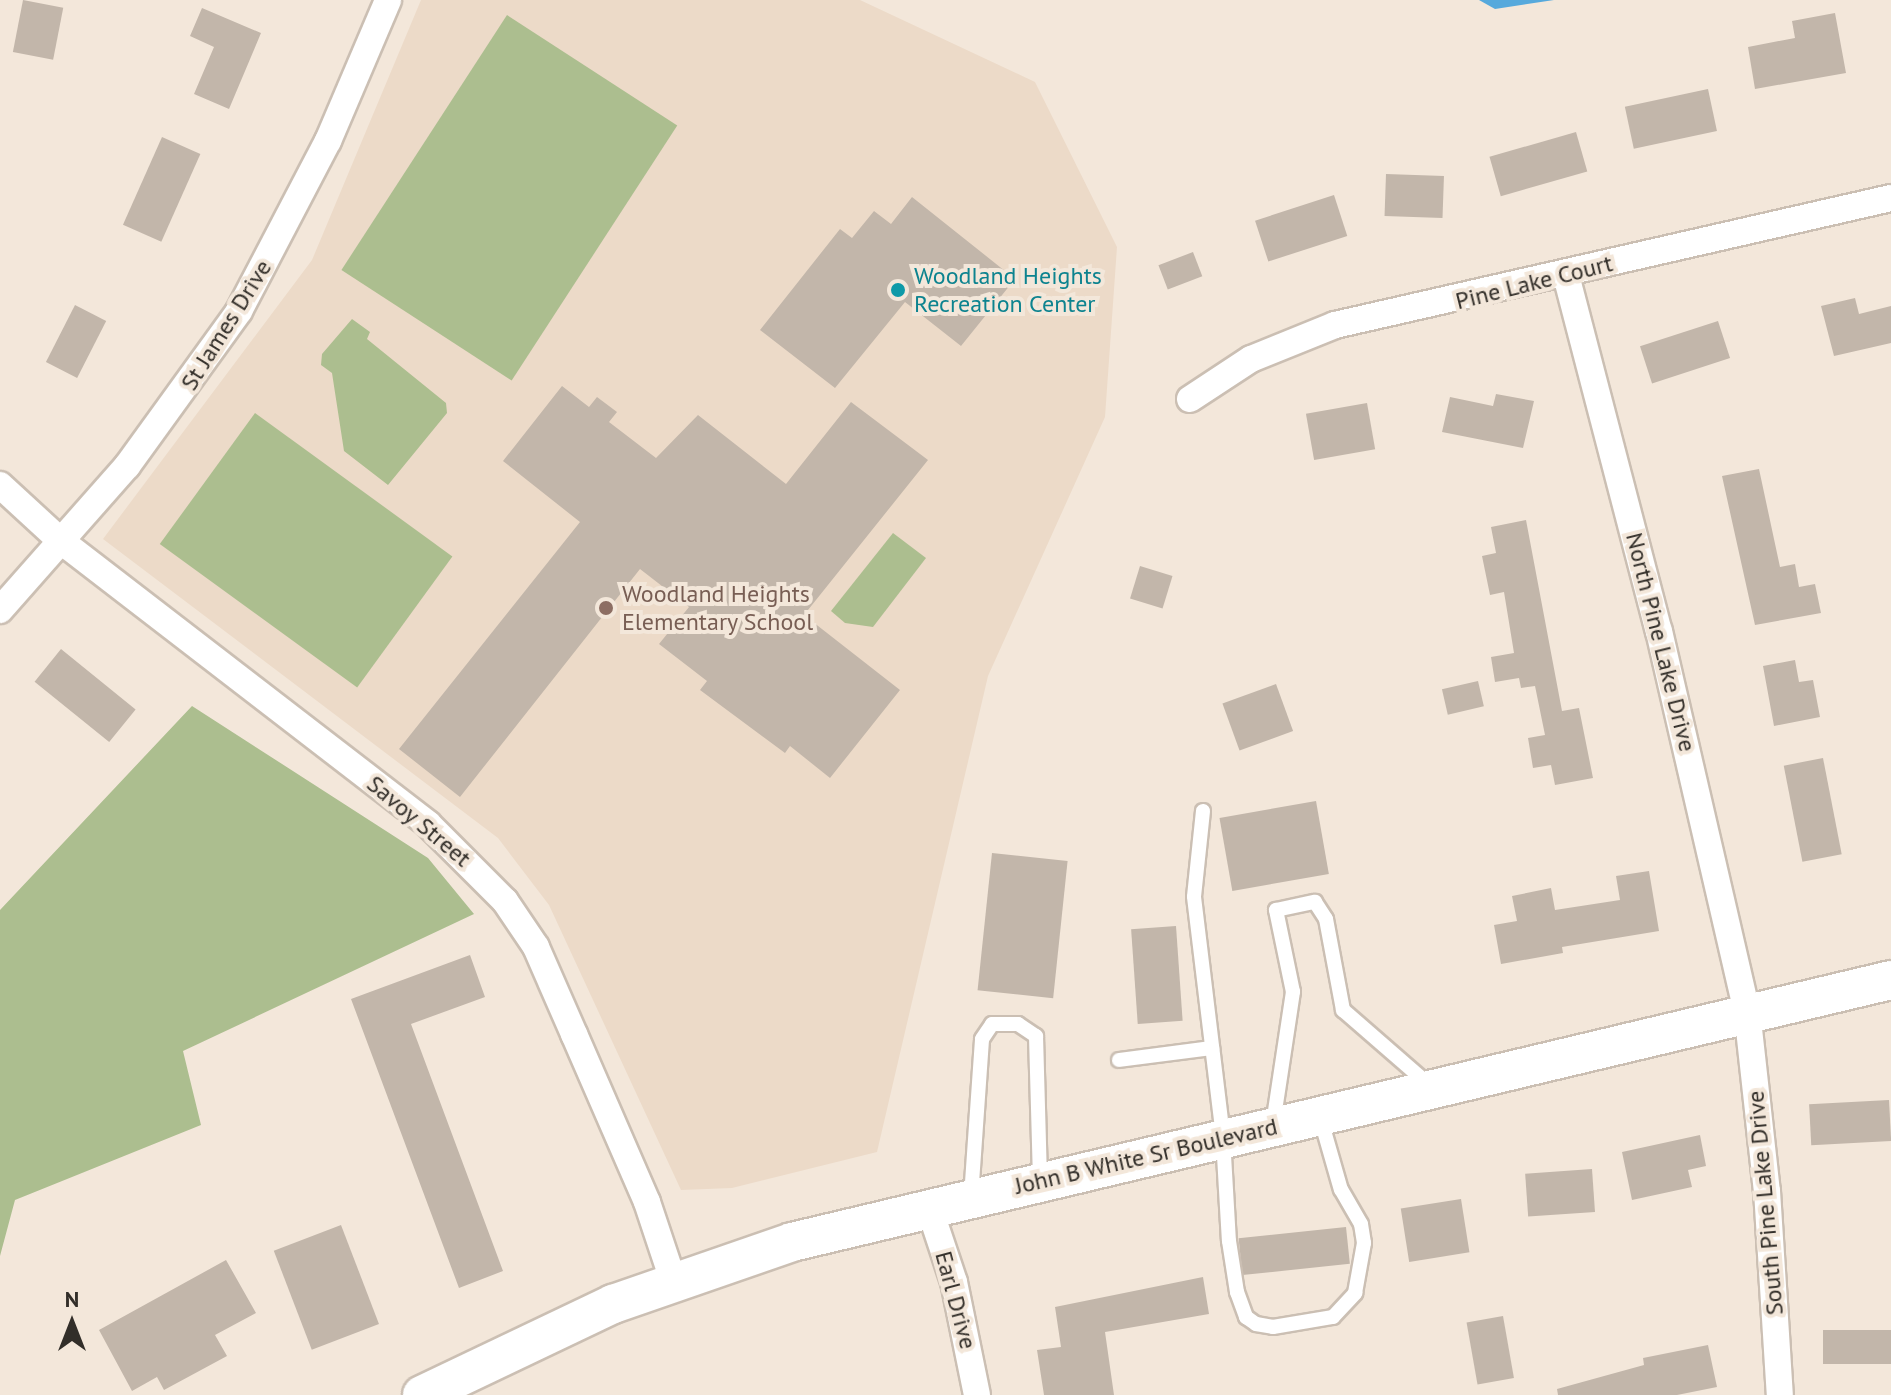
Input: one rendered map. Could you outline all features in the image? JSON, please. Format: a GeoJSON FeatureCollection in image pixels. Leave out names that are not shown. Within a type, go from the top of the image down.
{"type":"FeatureCollection","features":[{"type":"Feature","properties":{"kind":"main road","name":"John B White Sr Boulevard"},"geometry":{"type":"LineString","coordinates":[[422,1395],[525,1342],[674,1283],[792,1242],[1040,1180],[1435,1089],[1747,1011],[1891,980]]}},
{"type":"Feature","properties":{"kind":"street","name":"St James Drive"},"geometry":{"type":"LineString","coordinates":[[0,610],[127,466],[239,311],[328,141],[388,0]]}},
{"type":"Feature","properties":{"kind":"street","name":"Pine Lake Court"},"geometry":{"type":"LineString","coordinates":[[1190,399],[1251,359],[1335,325],[1566,275],[1891,198]]}},
{"type":"Feature","properties":{"kind":"street","name":"North Pine Lake Drive"},"geometry":{"type":"LineString","coordinates":[[1566,275],[1655,616],[1747,1011]]}},
{"type":"Feature","properties":{"kind":"street","name":"Savoy Street"},"geometry":{"type":"LineString","coordinates":[[0,485],[61,541],[428,824],[505,901],[536,947],[570,1023],[647,1202],[674,1283]]}},
{"type":"Feature","properties":{"kind":"street","name":"South Pine Lake Drive"},"geometry":{"type":"LineString","coordinates":[[1747,1011],[1767,1191],[1780,1395]]}},
{"type":"Feature","properties":{"kind":"street","name":"Earl Drive"},"geometry":{"type":"LineString","coordinates":[[929,1207],[954,1282],[977,1395]]}},
{"type":"Feature","properties":{"kind":"lane"},"geometry":{"type":"LineString","coordinates":[[1203,811],[1194,897],[1223,1138],[1229,1241],[1246,1317],[1273,1327],[1333,1317],[1355,1293],[1364,1243],[1320,1116]]}},
{"type":"Feature","properties":{"kind":"lane"},"geometry":{"type":"LineString","coordinates":[[1273,1127],[1293,992],[1276,910],[1315,902],[1326,919],[1343,1010],[1435,1089]]}},
{"type":"Feature","properties":{"kind":"lane"},"geometry":{"type":"LineString","coordinates":[[971,1197],[982,1039],[992,1024],[1018,1024],[1036,1036],[1040,1180]]}},
{"type":"Feature","properties":{"kind":"lane"},"geometry":{"type":"LineString","coordinates":[[1119,1060],[1212,1048]]}},
{"type":"Feature","properties":{"kind":"shaded area","name":"Woodland Heights Elementary School"},"geometry":{"type":"Polygon","coordinates":[[[421,0],[860,0],[1035,82],[1117,247],[1105,417],[988,676],[877,1152],[732,1188],[681,1190],[549,905],[498,838],[103,539],[312,260],[421,0]]]}},
{"type":"Feature","properties":{"kind":"green space"},"geometry":{"type":"Polygon","coordinates":[[[507,15],[677,126],[512,381],[341,270],[507,15]]]}},
{"type":"Feature","properties":{"kind":"green space"},"geometry":{"type":"Polygon","coordinates":[[[352,319],[370,332],[367,339],[446,403],[447,413],[388,485],[344,451],[332,373],[321,365],[322,354],[352,319]]]}},
{"type":"Feature","properties":{"kind":"green space"},"geometry":{"type":"Polygon","coordinates":[[[255,413],[452,556],[357,687],[160,544],[255,413]]]}},
{"type":"Feature","properties":{"kind":"green space"},"geometry":{"type":"Polygon","coordinates":[[[893,533],[926,558],[873,627],[845,623],[831,611],[893,533]]]}},
{"type":"Feature","properties":{"kind":"green space"},"geometry":{"type":"Polygon","coordinates":[[[192,706],[428,858],[474,914],[183,1051],[201,1125],[15,1200],[0,1256],[0,910],[192,706]]]}},
{"type":"Feature","properties":{"kind":"water"},"geometry":{"type":"Polygon","coordinates":[[[1479,0],[1554,0],[1495,9],[1479,0]]]}},
{"type":"Feature","properties":{"kind":"building"},"geometry":{"type":"Polygon","coordinates":[[[23,0],[63,8],[53,60],[13,52],[23,0]]]}},
{"type":"Feature","properties":{"kind":"building"},"geometry":{"type":"Polygon","coordinates":[[[202,8],[261,33],[229,109],[194,94],[214,47],[190,36],[202,8]]]}},
{"type":"Feature","properties":{"kind":"building"},"geometry":{"type":"Polygon","coordinates":[[[1835,13],[1846,73],[1755,89],[1748,47],[1795,38],[1792,21],[1835,13]]]}},
{"type":"Feature","properties":{"kind":"building"},"geometry":{"type":"Polygon","coordinates":[[[1708,89],[1717,131],[1634,149],[1625,107],[1708,89]]]}},
{"type":"Feature","properties":{"kind":"building"},"geometry":{"type":"Polygon","coordinates":[[[1576,132],[1587,171],[1501,196],[1489,157],[1576,132]]]}},
{"type":"Feature","properties":{"kind":"building"},"geometry":{"type":"Polygon","coordinates":[[[162,137],[200,154],[161,242],[123,225],[162,137]]]}},
{"type":"Feature","properties":{"kind":"building"},"geometry":{"type":"Polygon","coordinates":[[[1386,174],[1444,176],[1442,218],[1385,216],[1386,174]]]}},
{"type":"Feature","properties":{"kind":"building"},"geometry":{"type":"Polygon","coordinates":[[[1334,195],[1347,236],[1268,262],[1255,221],[1334,195]]]}},
{"type":"Feature","properties":{"kind":"building","name":"Woodland Heights Recreation Center"},"geometry":{"type":"Polygon","coordinates":[[[912,197],[1015,279],[961,346],[905,302],[835,388],[760,330],[840,229],[852,238],[874,211],[891,224],[912,197]]]}},
{"type":"Feature","properties":{"kind":"building"},"geometry":{"type":"Polygon","coordinates":[[[1193,252],[1202,276],[1168,290],[1158,265],[1193,252]]]}},
{"type":"Feature","properties":{"kind":"building"},"geometry":{"type":"Polygon","coordinates":[[[1855,298],[1859,314],[1891,306],[1891,343],[1834,356],[1821,306],[1855,298]]]}},
{"type":"Feature","properties":{"kind":"building"},"geometry":{"type":"Polygon","coordinates":[[[75,305],[106,321],[77,378],[46,362],[75,305]]]}},
{"type":"Feature","properties":{"kind":"building"},"geometry":{"type":"Polygon","coordinates":[[[1718,321],[1730,358],[1652,383],[1640,346],[1718,321]]]}},
{"type":"Feature","properties":{"kind":"building"},"geometry":{"type":"Polygon","coordinates":[[[562,386],[589,407],[597,397],[617,412],[609,422],[656,458],[698,415],[786,484],[851,402],[928,460],[804,615],[900,690],[830,778],[790,746],[785,753],[700,690],[707,681],[659,644],[689,607],[640,569],[460,797],[399,749],[580,522],[503,461],[562,386]]]}},
{"type":"Feature","properties":{"kind":"building"},"geometry":{"type":"Polygon","coordinates":[[[1496,394],[1534,401],[1523,448],[1442,432],[1450,397],[1493,406],[1496,394]]]}},
{"type":"Feature","properties":{"kind":"building"},"geometry":{"type":"Polygon","coordinates":[[[1367,403],[1375,449],[1314,460],[1306,414],[1367,403]]]}},
{"type":"Feature","properties":{"kind":"building"},"geometry":{"type":"Polygon","coordinates":[[[1759,469],[1780,567],[1795,564],[1799,587],[1815,584],[1821,613],[1755,625],[1722,476],[1759,469]]]}},
{"type":"Feature","properties":{"kind":"building"},"geometry":{"type":"Polygon","coordinates":[[[1526,520],[1562,711],[1579,708],[1593,778],[1555,785],[1551,765],[1533,768],[1528,738],[1545,735],[1535,686],[1521,688],[1519,678],[1495,682],[1491,657],[1514,653],[1504,592],[1490,595],[1482,556],[1496,553],[1491,527],[1526,520]]]}},
{"type":"Feature","properties":{"kind":"building"},"geometry":{"type":"Polygon","coordinates":[[[1140,566],[1173,576],[1163,608],[1130,599],[1140,566]]]}},
{"type":"Feature","properties":{"kind":"building"},"geometry":{"type":"Polygon","coordinates":[[[61,649],[136,709],[109,742],[35,682],[61,649]]]}},
{"type":"Feature","properties":{"kind":"building"},"geometry":{"type":"Polygon","coordinates":[[[1795,660],[1799,682],[1813,680],[1820,717],[1774,726],[1763,666],[1795,660]]]}},
{"type":"Feature","properties":{"kind":"building"},"geometry":{"type":"Polygon","coordinates":[[[1478,681],[1484,706],[1448,715],[1442,689],[1478,681]]]}},
{"type":"Feature","properties":{"kind":"building"},"geometry":{"type":"Polygon","coordinates":[[[1276,684],[1293,731],[1240,750],[1222,703],[1276,684]]]}},
{"type":"Feature","properties":{"kind":"building"},"geometry":{"type":"Polygon","coordinates":[[[1823,758],[1842,854],[1802,862],[1784,766],[1823,758]]]}},
{"type":"Feature","properties":{"kind":"building"},"geometry":{"type":"Polygon","coordinates":[[[1316,801],[1329,874],[1232,891],[1219,818],[1316,801]]]}},
{"type":"Feature","properties":{"kind":"building"},"geometry":{"type":"Polygon","coordinates":[[[992,853],[1068,861],[1053,998],[978,990],[992,853]]]}},
{"type":"Feature","properties":{"kind":"building"},"geometry":{"type":"Polygon","coordinates":[[[1649,871],[1659,931],[1562,947],[1563,953],[1501,964],[1494,925],[1517,921],[1512,896],[1551,888],[1555,910],[1620,900],[1616,876],[1649,871]]]}},
{"type":"Feature","properties":{"kind":"building"},"geometry":{"type":"Polygon","coordinates":[[[1176,926],[1183,1021],[1138,1024],[1131,929],[1176,926]]]}},
{"type":"Feature","properties":{"kind":"building"},"geometry":{"type":"Polygon","coordinates":[[[470,955],[485,997],[411,1024],[503,1271],[459,1288],[351,999],[470,955]]]}},
{"type":"Feature","properties":{"kind":"building"},"geometry":{"type":"Polygon","coordinates":[[[1889,1100],[1891,1141],[1811,1145],[1809,1104],[1889,1100]]]}},
{"type":"Feature","properties":{"kind":"building"},"geometry":{"type":"Polygon","coordinates":[[[1700,1135],[1706,1166],[1688,1170],[1692,1187],[1632,1200],[1622,1152],[1700,1135]]]}},
{"type":"Feature","properties":{"kind":"building"},"geometry":{"type":"Polygon","coordinates":[[[1592,1169],[1595,1212],[1528,1217],[1525,1174],[1592,1169]]]}},
{"type":"Feature","properties":{"kind":"building"},"geometry":{"type":"Polygon","coordinates":[[[1461,1199],[1469,1252],[1409,1262],[1401,1209],[1461,1199]]]}},
{"type":"Feature","properties":{"kind":"building"},"geometry":{"type":"Polygon","coordinates":[[[341,1225],[379,1324],[312,1350],[274,1251],[341,1225]]]}},
{"type":"Feature","properties":{"kind":"building"},"geometry":{"type":"Polygon","coordinates":[[[1346,1227],[1350,1264],[1242,1275],[1239,1238],[1346,1227]]]}},
{"type":"Feature","properties":{"kind":"building"},"geometry":{"type":"Polygon","coordinates":[[[226,1260],[256,1313],[215,1335],[227,1356],[164,1390],[157,1377],[132,1391],[99,1330],[226,1260]]]}},
{"type":"Feature","properties":{"kind":"building"},"geometry":{"type":"Polygon","coordinates":[[[1203,1277],[1209,1314],[1105,1332],[1114,1395],[1044,1395],[1037,1350],[1061,1347],[1055,1307],[1203,1277]]]}},
{"type":"Feature","properties":{"kind":"building"},"geometry":{"type":"Polygon","coordinates":[[[1503,1316],[1514,1378],[1478,1384],[1467,1322],[1503,1316]]]}},
{"type":"Feature","properties":{"kind":"building"},"geometry":{"type":"Polygon","coordinates":[[[1823,1330],[1891,1330],[1891,1364],[1823,1364],[1823,1330]]]}},
{"type":"Feature","properties":{"kind":"building"},"geometry":{"type":"Polygon","coordinates":[[[1708,1345],[1717,1387],[1677,1395],[1558,1395],[1557,1389],[1644,1365],[1643,1358],[1708,1345]]]}},
{"type":"Feature","properties":{"kind":"place","name":"Woodland Heights Recreation Center"},"geometry":{"type":"Point","coordinates":[898,290]}},
{"type":"Feature","properties":{"kind":"place","name":"Woodland Heights Elementary School"},"geometry":{"type":"Point","coordinates":[606,608]}}]}
